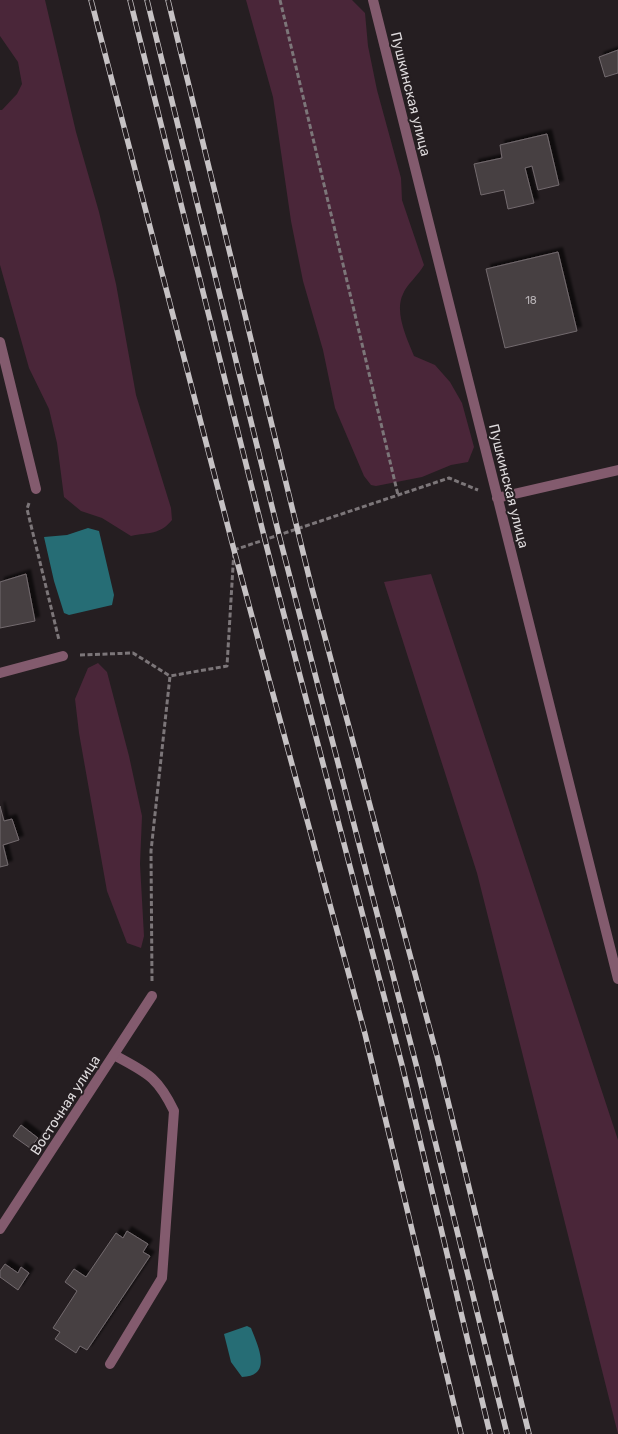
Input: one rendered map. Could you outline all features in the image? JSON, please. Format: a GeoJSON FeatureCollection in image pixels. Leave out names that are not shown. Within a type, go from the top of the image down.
{"type":"FeatureCollection","features":[{"type":"Feature","properties":{"kind":"street","name":"Пушкинская улица"},"geometry":{"type":"LineString","coordinates":[[373,0],[618,980]]}},
{"type":"Feature","properties":{"kind":"street"},"geometry":{"type":"LineString","coordinates":[[0,342],[36,489]]}},
{"type":"Feature","properties":{"kind":"street"},"geometry":{"type":"LineString","coordinates":[[498,498],[618,470]]}},
{"type":"Feature","properties":{"kind":"street"},"geometry":{"type":"LineString","coordinates":[[0,673],[63,656]]}},
{"type":"Feature","properties":{"kind":"street","name":"Восточная улица"},"geometry":{"type":"LineString","coordinates":[[0,1229],[152,996]]}},
{"type":"Feature","properties":{"kind":"street"},"geometry":{"type":"LineString","coordinates":[[110,1364],[162,1278],[174,1111],[163,1087],[146,1072],[114,1055]]}},
{"type":"Feature","properties":{"kind":"path"},"geometry":{"type":"LineString","coordinates":[[280,0],[398,495]]}},
{"type":"Feature","properties":{"kind":"path"},"geometry":{"type":"LineString","coordinates":[[36,489],[27,509],[63,656],[132,653],[170,676],[227,666],[234,550],[449,478],[498,498]]}},
{"type":"Feature","properties":{"kind":"path"},"geometry":{"type":"LineString","coordinates":[[152,996],[150,851],[170,676]]}},
{"type":"Feature","properties":{"kind":"shaded area"},"geometry":{"type":"Polygon","coordinates":[[[0,0],[45,0],[76,132],[99,212],[116,284],[136,395],[171,508],[172,520],[158,531],[131,536],[102,518],[81,511],[64,497],[57,443],[49,409],[29,368],[0,265],[0,110],[17,94],[22,84],[18,62],[0,36],[0,0]]]}},
{"type":"Feature","properties":{"kind":"shaded area"},"geometry":{"type":"Polygon","coordinates":[[[246,0],[352,0],[365,13],[368,46],[377,90],[401,178],[402,200],[424,265],[403,294],[400,309],[402,325],[414,356],[435,365],[450,382],[462,403],[474,447],[468,462],[451,465],[422,477],[376,486],[371,485],[364,476],[335,408],[323,350],[303,281],[291,221],[273,97],[246,0]]]}},
{"type":"Feature","properties":{"kind":"shaded area"},"geometry":{"type":"Polygon","coordinates":[[[431,574],[618,1140],[618,1434],[477,873],[384,582],[431,574]]]}},
{"type":"Feature","properties":{"kind":"shaded area"},"geometry":{"type":"Polygon","coordinates":[[[98,663],[107,672],[129,756],[142,816],[140,864],[144,936],[141,948],[127,943],[107,891],[79,733],[75,699],[88,668],[98,663]]]}},
{"type":"Feature","properties":{"kind":"water"},"geometry":{"type":"Polygon","coordinates":[[[88,528],[99,531],[114,595],[112,605],[69,615],[64,613],[54,581],[44,537],[67,535],[88,528]]]}},
{"type":"Feature","properties":{"kind":"water"},"geometry":{"type":"Polygon","coordinates":[[[247,1326],[251,1328],[261,1359],[257,1371],[252,1375],[242,1377],[231,1362],[224,1334],[247,1326]]]}},
{"type":"Feature","properties":{"kind":"building"},"geometry":{"type":"Polygon","coordinates":[[[618,50],[618,73],[605,77],[599,57],[618,50]]]}},
{"type":"Feature","properties":{"kind":"building"},"geometry":{"type":"Polygon","coordinates":[[[547,134],[559,185],[538,190],[532,166],[525,168],[534,203],[508,209],[504,190],[481,195],[474,164],[502,158],[500,145],[547,134]]]}},
{"type":"Feature","properties":{"kind":"building"},"geometry":{"type":"Polygon","coordinates":[[[558,252],[577,331],[505,348],[486,269],[558,252]]]}},
{"type":"Feature","properties":{"kind":"building"},"geometry":{"type":"Polygon","coordinates":[[[26,574],[35,621],[0,628],[0,582],[26,574]]]}},
{"type":"Feature","properties":{"kind":"building"},"geometry":{"type":"Polygon","coordinates":[[[0,806],[4,821],[12,819],[19,840],[3,845],[8,865],[0,867],[0,806]]]}},
{"type":"Feature","properties":{"kind":"building"},"geometry":{"type":"Polygon","coordinates":[[[21,1125],[38,1138],[30,1148],[13,1136],[21,1125]]]}},
{"type":"Feature","properties":{"kind":"building"},"geometry":{"type":"Polygon","coordinates":[[[127,1231],[148,1244],[143,1252],[150,1256],[87,1350],[80,1346],[76,1353],[55,1339],[60,1332],[53,1328],[77,1291],[65,1282],[74,1269],[86,1277],[116,1233],[123,1238],[127,1231]]]}},
{"type":"Feature","properties":{"kind":"building"},"geometry":{"type":"Polygon","coordinates":[[[5,1264],[18,1273],[21,1267],[29,1273],[18,1290],[0,1277],[0,1271],[5,1264]]]}},
{"type":"Feature","properties":{"kind":"railway"},"geometry":{"type":"LineString","coordinates":[[91,0],[234,550],[365,1034],[461,1434]]}},
{"type":"Feature","properties":{"kind":"railway"},"geometry":{"type":"LineString","coordinates":[[130,0],[278,592],[402,1065],[490,1434]]}},
{"type":"Feature","properties":{"kind":"railway"},"geometry":{"type":"LineString","coordinates":[[147,0],[279,535],[417,1068],[507,1434]]}},
{"type":"Feature","properties":{"kind":"railway"},"geometry":{"type":"LineString","coordinates":[[168,0],[311,585],[437,1056],[529,1434]]}}]}
